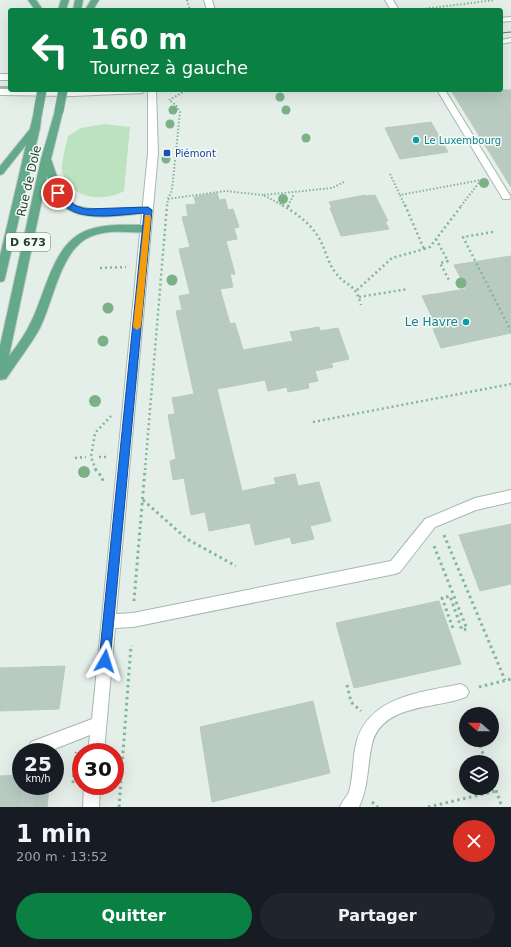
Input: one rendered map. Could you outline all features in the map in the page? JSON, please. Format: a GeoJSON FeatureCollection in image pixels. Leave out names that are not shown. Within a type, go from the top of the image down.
{"type":"FeatureCollection","features":[{"type":"Feature","properties":{"kind":"main road","name":"Rue de Dole"},"geometry":{"type":"LineString","coordinates":[[0,278],[35,128],[42,92]]}},
{"type":"Feature","properties":{"kind":"main road","name":"Rue de Dole"},"geometry":{"type":"LineString","coordinates":[[0,373],[46,159],[64,92]]}},
{"type":"Feature","properties":{"kind":"main road"},"geometry":{"type":"LineString","coordinates":[[0,172],[35,128]]}},
{"type":"Feature","properties":{"kind":"main road"},"geometry":{"type":"LineString","coordinates":[[46,159],[58,193],[72,207],[84,212],[100,213],[148,210]]}},
{"type":"Feature","properties":{"kind":"main road"},"geometry":{"type":"LineString","coordinates":[[0,379],[37,323],[63,258],[72,245],[80,238],[92,232],[146,229]]}},
{"type":"Feature","properties":{"kind":"street"},"geometry":{"type":"LineString","coordinates":[[0,92],[96,92]]}},
{"type":"Feature","properties":{"kind":"street"},"geometry":{"type":"LineString","coordinates":[[97,743],[153,152],[152,92]]}},
{"type":"Feature","properties":{"kind":"street"},"geometry":{"type":"LineString","coordinates":[[442,92],[506,197]]}},
{"type":"Feature","properties":{"kind":"street"},"geometry":{"type":"LineString","coordinates":[[109,621],[133,620],[301,587],[395,566],[430,523],[475,504],[511,496]]}},
{"type":"Feature","properties":{"kind":"street"},"geometry":{"type":"LineString","coordinates":[[348,807],[352,803],[358,789],[365,740],[374,724],[386,711],[404,704],[461,692]]}},
{"type":"Feature","properties":{"kind":"street"},"geometry":{"type":"LineString","coordinates":[[50,743],[98,724]]}},
{"type":"Feature","properties":{"kind":"street"},"geometry":{"type":"LineString","coordinates":[[90,807],[91,795]]}},
{"type":"Feature","properties":{"kind":"path"},"geometry":{"type":"LineString","coordinates":[[431,8],[495,0]]}},
{"type":"Feature","properties":{"kind":"path"},"geometry":{"type":"LineString","coordinates":[[134,601],[168,199],[172,190],[180,112],[176,105],[169,100],[181,92]]}},
{"type":"Feature","properties":{"kind":"path"},"geometry":{"type":"LineString","coordinates":[[390,174],[424,249]]}},
{"type":"Feature","properties":{"kind":"path"},"geometry":{"type":"LineString","coordinates":[[357,290],[392,258],[430,247],[481,180],[400,195]]}},
{"type":"Feature","properties":{"kind":"path"},"geometry":{"type":"LineString","coordinates":[[168,199],[225,191],[263,195],[294,194],[332,188],[344,182]]}},
{"type":"Feature","properties":{"kind":"path"},"geometry":{"type":"LineString","coordinates":[[288,207],[294,194]]}},
{"type":"Feature","properties":{"kind":"path"},"geometry":{"type":"LineString","coordinates":[[263,195],[288,207],[320,238],[336,274],[357,290],[361,305]]}},
{"type":"Feature","properties":{"kind":"path"},"geometry":{"type":"LineString","coordinates":[[493,232],[462,237],[511,330]]}},
{"type":"Feature","properties":{"kind":"path"},"geometry":{"type":"LineString","coordinates":[[436,239],[448,261],[440,263],[450,282]]}},
{"type":"Feature","properties":{"kind":"path"},"geometry":{"type":"LineString","coordinates":[[100,268],[128,267],[128,272]]}},
{"type":"Feature","properties":{"kind":"path"},"geometry":{"type":"LineString","coordinates":[[359,297],[408,289]]}},
{"type":"Feature","properties":{"kind":"path"},"geometry":{"type":"LineString","coordinates":[[313,422],[511,384]]}},
{"type":"Feature","properties":{"kind":"path"},"geometry":{"type":"LineString","coordinates":[[91,458],[95,433]]}},
{"type":"Feature","properties":{"kind":"path"},"geometry":{"type":"LineString","coordinates":[[75,458],[86,457]]}},
{"type":"Feature","properties":{"kind":"path"},"geometry":{"type":"LineString","coordinates":[[143,500],[187,539],[236,566]]}},
{"type":"Feature","properties":{"kind":"path"},"geometry":{"type":"LineString","coordinates":[[443,534],[505,680]]}},
{"type":"Feature","properties":{"kind":"path"},"geometry":{"type":"LineString","coordinates":[[433,542],[467,629],[462,630],[450,596],[442,598],[454,631]]}},
{"type":"Feature","properties":{"kind":"path"},"geometry":{"type":"LineString","coordinates":[[119,807],[131,645]]}},
{"type":"Feature","properties":{"kind":"path"},"geometry":{"type":"LineString","coordinates":[[347,685],[351,702],[374,724]]}},
{"type":"Feature","properties":{"kind":"path"},"geometry":{"type":"LineString","coordinates":[[428,807],[479,795]]}},
{"type":"Feature","properties":{"kind":"path"},"geometry":{"type":"LineString","coordinates":[[498,795],[502,807]]}},
{"type":"Feature","properties":{"kind":"green space"},"geometry":{"type":"Polygon","coordinates":[[[104,124],[130,127],[124,191],[109,196],[92,197],[76,191],[70,186],[62,173],[63,159],[68,136],[81,128],[104,124]]]}},
{"type":"Feature","properties":{"kind":"building"},"geometry":{"type":"Polygon","coordinates":[[[503,90],[511,90],[511,187],[452,92],[503,92],[503,90]]]}},
{"type":"Feature","properties":{"kind":"building","name":"Le Luxembourg"},"geometry":{"type":"Polygon","coordinates":[[[431,122],[448,152],[400,159],[385,128],[431,122]]]}},
{"type":"Feature","properties":{"kind":"building"},"geometry":{"type":"Polygon","coordinates":[[[217,193],[219,200],[225,199],[228,210],[233,209],[239,227],[234,228],[237,239],[226,241],[235,274],[230,274],[233,287],[220,289],[230,324],[235,323],[243,350],[293,341],[290,332],[319,327],[320,331],[338,328],[349,359],[331,363],[333,367],[315,371],[318,381],[308,383],[309,388],[288,392],[287,387],[268,391],[265,380],[217,389],[242,491],[276,484],[274,478],[295,474],[298,486],[319,482],[331,521],[310,526],[314,539],[292,544],[290,537],[255,545],[250,523],[209,531],[205,512],[191,515],[184,478],[173,480],[170,461],[176,459],[168,415],[175,414],[172,398],[194,394],[176,311],[182,310],[179,296],[190,294],[179,249],[190,247],[182,217],[188,216],[186,205],[196,204],[194,197],[217,193]]]}},
{"type":"Feature","properties":{"kind":"building"},"geometry":{"type":"Polygon","coordinates":[[[365,195],[375,195],[388,221],[385,221],[389,229],[341,236],[329,202],[365,195]]]}},
{"type":"Feature","properties":{"kind":"building"},"geometry":{"type":"Polygon","coordinates":[[[511,256],[511,333],[441,348],[433,329],[437,328],[422,296],[466,289],[454,265],[511,256]]]}},
{"type":"Feature","properties":{"kind":"building"},"geometry":{"type":"Polygon","coordinates":[[[511,524],[511,584],[480,591],[459,535],[511,524]]]}},
{"type":"Feature","properties":{"kind":"building"},"geometry":{"type":"Polygon","coordinates":[[[439,601],[461,664],[354,688],[336,623],[439,601]]]}},
{"type":"Feature","properties":{"kind":"building"},"geometry":{"type":"Polygon","coordinates":[[[65,666],[59,709],[0,711],[0,668],[65,666]]]}},
{"type":"Feature","properties":{"kind":"building"},"geometry":{"type":"Polygon","coordinates":[[[313,701],[330,773],[212,802],[200,727],[313,701]]]}},
{"type":"Feature","properties":{"kind":"building"},"geometry":{"type":"Polygon","coordinates":[[[12,775],[12,795],[48,795],[47,807],[0,807],[0,776],[12,775]]]}},
{"type":"Feature","properties":{"kind":"tunnel"},"geometry":{"type":"LineString","coordinates":[[27,807],[29,795]]}},
{"type":"Feature","properties":{"kind":"tram line"},"geometry":{"type":"LineString","coordinates":[[503,33],[511,32]]}},
{"type":"Feature","properties":{"kind":"tram line"},"geometry":{"type":"LineString","coordinates":[[0,87],[8,87]]}},
{"type":"Feature","properties":{"kind":"slow traffic"},"geometry":{"type":"LineString","coordinates":[[137,327],[147,217]]}},
{"type":"Feature","properties":{"kind":"place","name":"Le Luxembourg"},"geometry":{"type":"Point","coordinates":[416,140]}},
{"type":"Feature","properties":{"kind":"place","name":"Piémont"},"geometry":{"type":"Point","coordinates":[167,153]}},
{"type":"Feature","properties":{"kind":"place","name":"Le Havre"},"geometry":{"type":"Point","coordinates":[466,322]}},
{"type":"Feature","properties":{"kind":"route"},"geometry":{"type":"LineString","coordinates":[[58,193],[64,201],[72,207],[84,212],[100,213],[148,210],[126,455],[105,661]]}}]}
